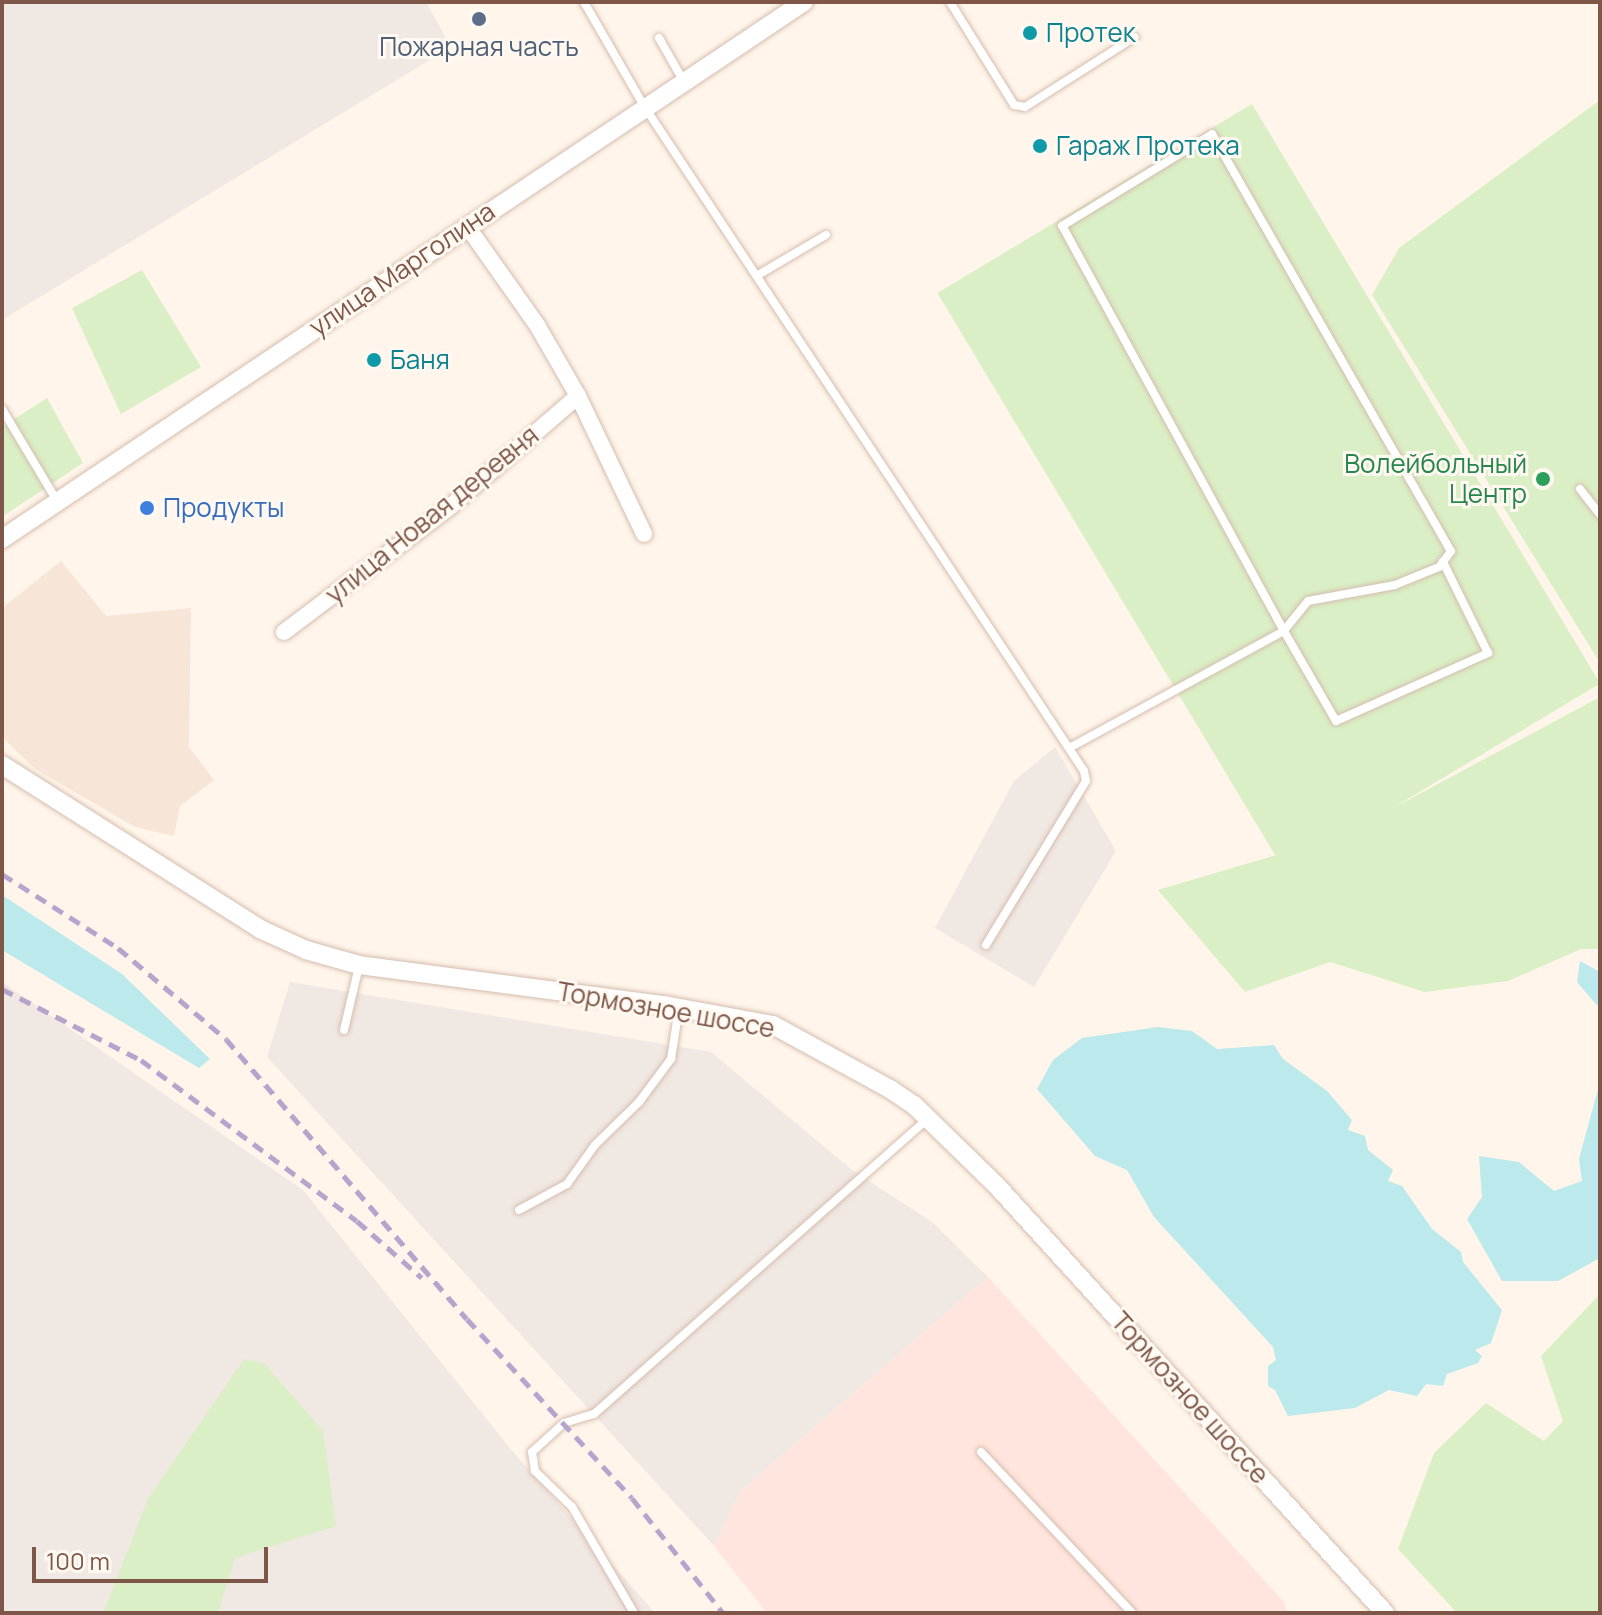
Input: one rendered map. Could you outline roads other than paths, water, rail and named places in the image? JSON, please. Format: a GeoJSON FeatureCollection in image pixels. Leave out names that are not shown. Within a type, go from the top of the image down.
{"type":"FeatureCollection","features":[{"type":"Feature","properties":{"kind":"street","name":"улица Марголина"},"geometry":{"type":"LineString","coordinates":[[2,539],[644,106],[804,2]]}},
{"type":"Feature","properties":{"kind":"street"},"geometry":{"type":"LineString","coordinates":[[467,226],[537,325],[578,396],[644,534]]}},
{"type":"Feature","properties":{"kind":"street","name":"улица Новая деревня"},"geometry":{"type":"LineString","coordinates":[[284,632],[451,506],[578,396]]}},
{"type":"Feature","properties":{"kind":"street","name":"Тормозное шоссе"},"geometry":{"type":"LineString","coordinates":[[2,765],[279,940],[359,965],[679,1007],[773,1025],[890,1089],[928,1118],[997,1186],[1385,1613]]}},
{"type":"Feature","properties":{"kind":"lane"},"geometry":{"type":"LineString","coordinates":[[584,2],[644,106],[1071,747],[1086,781],[986,945]]}},
{"type":"Feature","properties":{"kind":"lane"},"geometry":{"type":"LineString","coordinates":[[950,2],[1014,105],[1025,107],[1135,37]]}},
{"type":"Feature","properties":{"kind":"lane"},"geometry":{"type":"LineString","coordinates":[[659,38],[683,80]]}},
{"type":"Feature","properties":{"kind":"lane"},"geometry":{"type":"LineString","coordinates":[[1071,747],[1284,631],[1308,601],[1395,585],[1443,562],[1451,551],[1212,134],[1062,226],[1284,631],[1336,721],[1488,653],[1443,562]]}},
{"type":"Feature","properties":{"kind":"lane"},"geometry":{"type":"LineString","coordinates":[[758,275],[826,235]]}},
{"type":"Feature","properties":{"kind":"lane"},"geometry":{"type":"LineString","coordinates":[[2,409],[57,502]]}},
{"type":"Feature","properties":{"kind":"lane"},"geometry":{"type":"LineString","coordinates":[[1580,489],[1600,515]]}},
{"type":"Feature","properties":{"kind":"lane"},"geometry":{"type":"LineString","coordinates":[[344,1030],[359,965]]}},
{"type":"Feature","properties":{"kind":"lane"},"geometry":{"type":"LineString","coordinates":[[519,1210],[567,1184],[595,1145],[639,1102],[671,1059],[679,1007]]}},
{"type":"Feature","properties":{"kind":"lane"},"geometry":{"type":"LineString","coordinates":[[634,1613],[572,1507],[535,1471],[532,1452],[564,1423],[594,1414],[928,1118]]}},
{"type":"Feature","properties":{"kind":"lane"},"geometry":{"type":"LineString","coordinates":[[981,1452],[1132,1613]]}},
{"type":"Feature","properties":{"kind":"water"},"geometry":{"type":"Polygon","coordinates":[[[2,895],[122,974],[210,1059],[199,1068],[2,950],[2,895]]]}},
{"type":"Feature","properties":{"kind":"water"},"geometry":{"type":"Polygon","coordinates":[[[1580,961],[1600,972],[1600,1009],[1577,982],[1580,961]]]}},
{"type":"Feature","properties":{"kind":"water"},"geometry":{"type":"Polygon","coordinates":[[[1158,1027],[1192,1031],[1217,1049],[1274,1045],[1283,1059],[1327,1091],[1352,1120],[1348,1130],[1365,1136],[1368,1150],[1393,1170],[1388,1181],[1402,1186],[1432,1229],[1461,1252],[1463,1262],[1502,1310],[1491,1343],[1475,1350],[1482,1356],[1478,1363],[1447,1374],[1443,1386],[1426,1384],[1417,1396],[1389,1390],[1355,1408],[1288,1416],[1275,1390],[1268,1386],[1268,1366],[1276,1360],[1273,1347],[1154,1217],[1127,1170],[1095,1156],[1037,1089],[1053,1060],[1082,1038],[1158,1027]]]}},
{"type":"Feature","properties":{"kind":"water"},"geometry":{"type":"Polygon","coordinates":[[[1600,1082],[1600,1258],[1558,1281],[1502,1281],[1467,1219],[1482,1197],[1479,1156],[1519,1162],[1554,1191],[1582,1181],[1579,1159],[1600,1082]]]}},
{"type":"Feature","properties":{"kind":"railway"},"geometry":{"type":"LineString","coordinates":[[2,874],[118,948],[226,1039],[467,1319],[632,1498],[723,1613]]}},
{"type":"Feature","properties":{"kind":"railway"},"geometry":{"type":"LineString","coordinates":[[2,989],[141,1060],[357,1221],[422,1278]]}},
{"type":"Feature","properties":{"kind":"place","name":"Пожарная часть"},"geometry":{"type":"Point","coordinates":[479,19]}},
{"type":"Feature","properties":{"kind":"place","name":"Протек"},"geometry":{"type":"Point","coordinates":[1030,33]}},
{"type":"Feature","properties":{"kind":"place","name":"Гараж Протека"},"geometry":{"type":"Point","coordinates":[1040,146]}},
{"type":"Feature","properties":{"kind":"place","name":"Баня"},"geometry":{"type":"Point","coordinates":[374,360]}},
{"type":"Feature","properties":{"kind":"place","name":"Волейбольный Центр"},"geometry":{"type":"Point","coordinates":[1543,479]}},
{"type":"Feature","properties":{"kind":"place","name":"Продукты"},"geometry":{"type":"Point","coordinates":[147,508]}}]}
